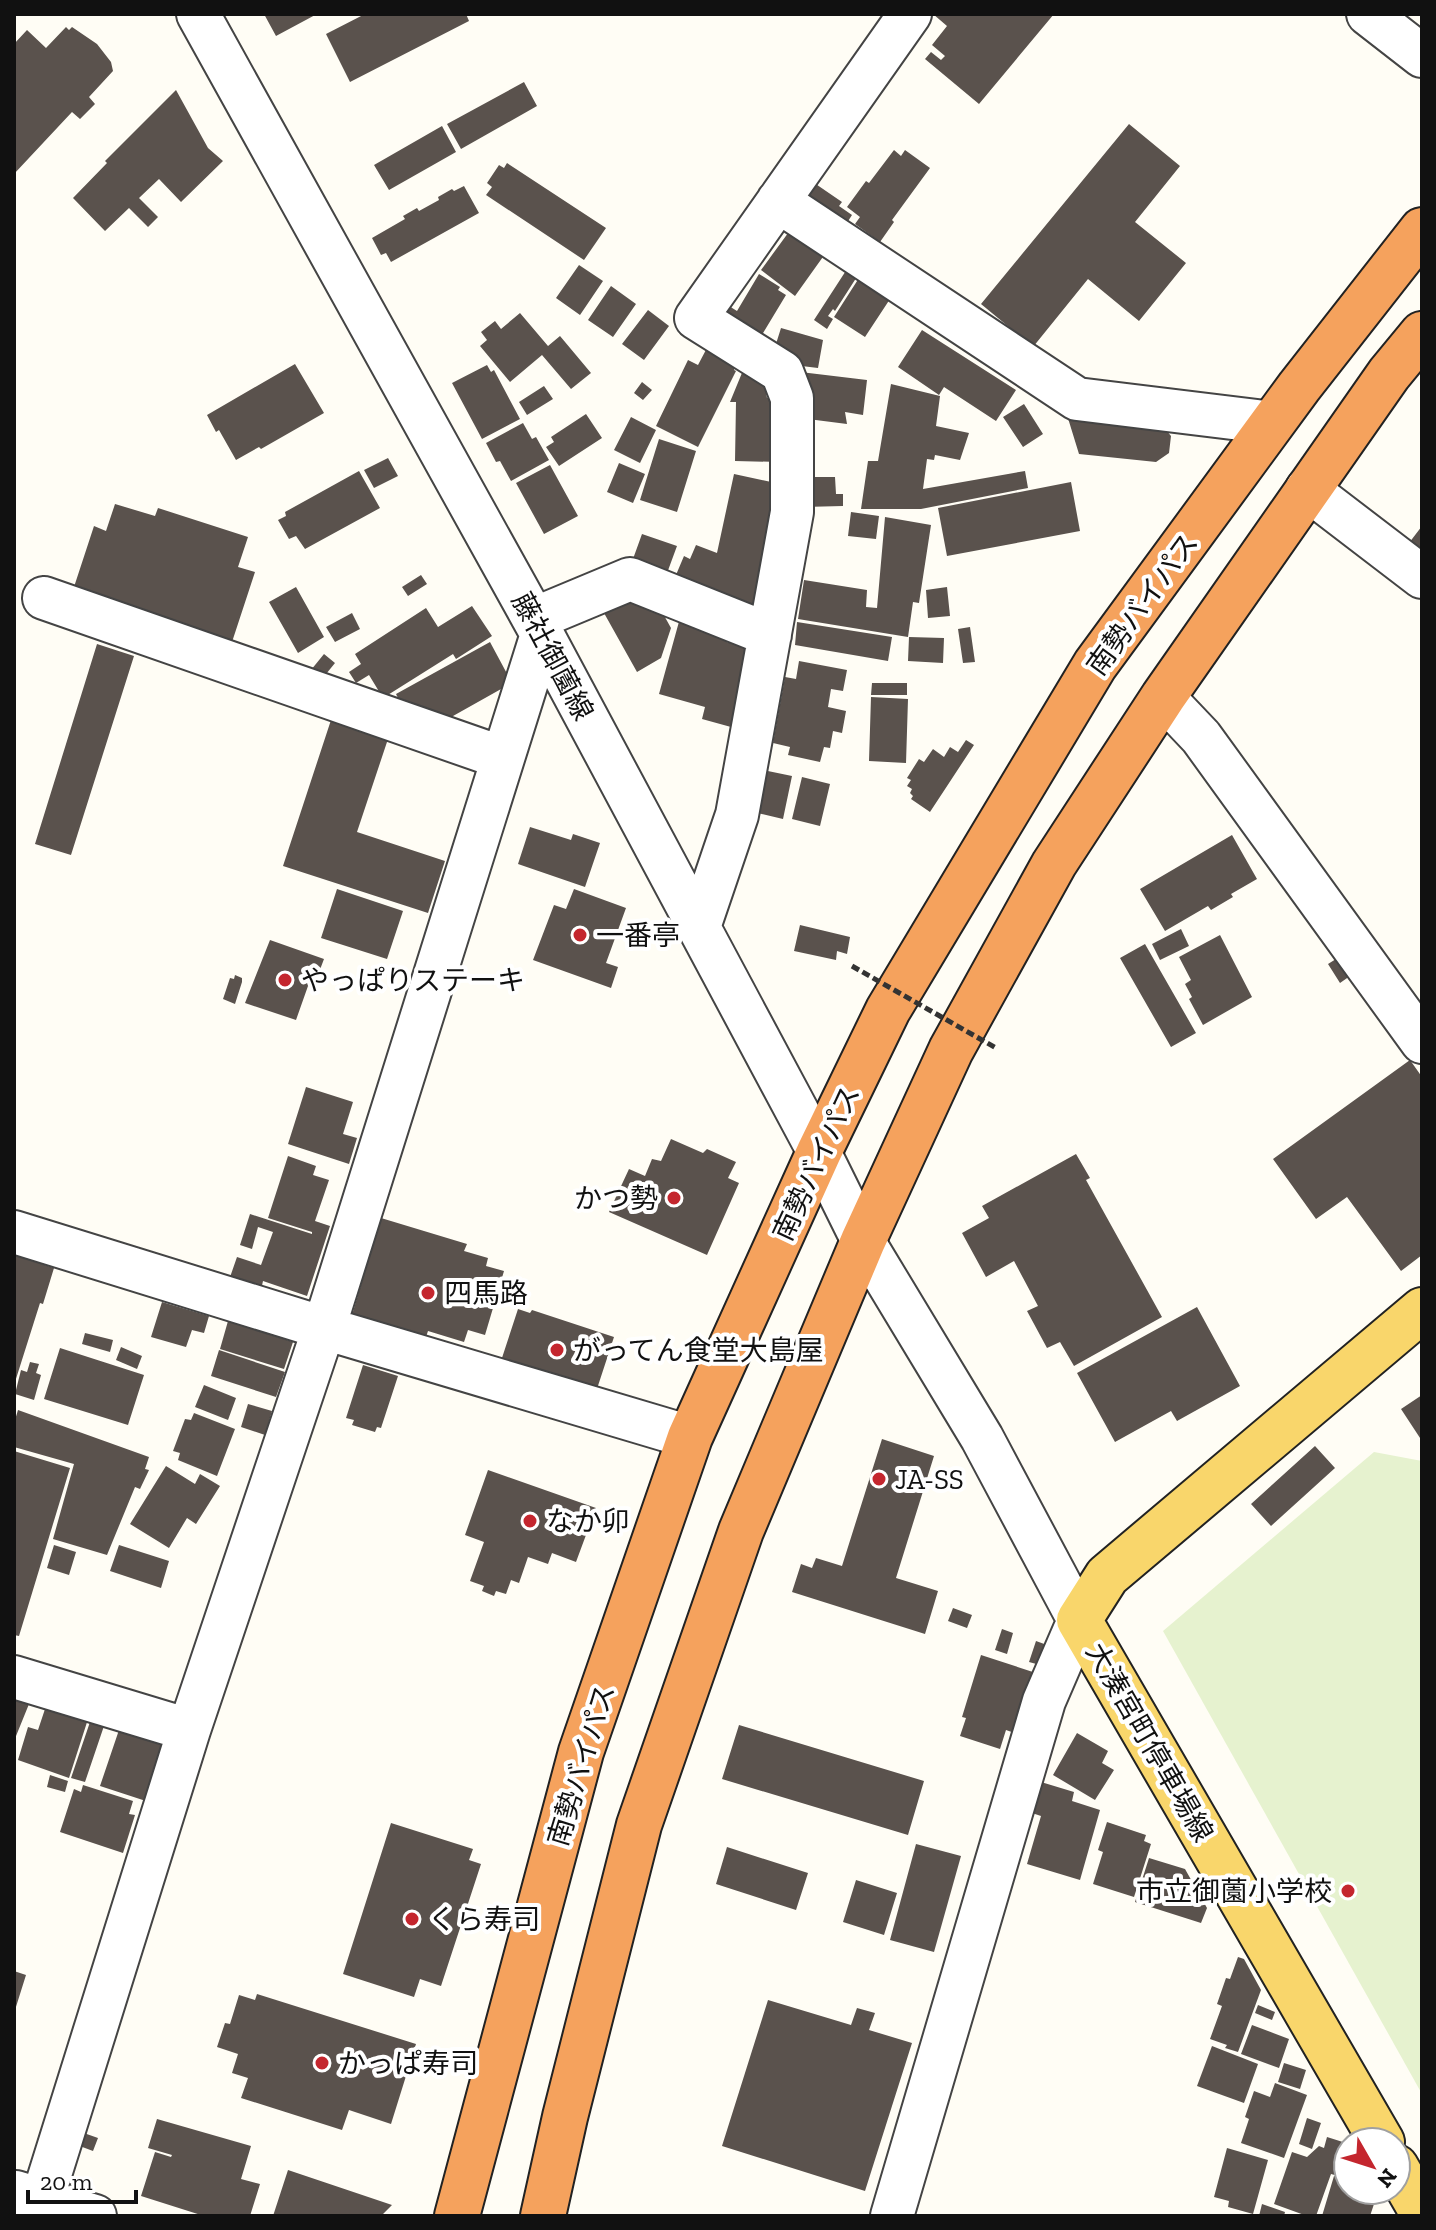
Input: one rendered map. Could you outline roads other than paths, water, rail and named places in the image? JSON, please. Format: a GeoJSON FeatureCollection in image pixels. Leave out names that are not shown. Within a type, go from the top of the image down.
{"type":"FeatureCollection","features":[{"type":"Feature","properties":{"kind":"highway","name":"南勢バイパス"},"geometry":{"type":"LineString","coordinates":[[457,2216],[581,1752],[690,1437],[819,1152],[888,1010],[1095,665],[1273,423],[1422,230]]}},
{"type":"Feature","properties":{"kind":"highway"},"geometry":{"type":"LineString","coordinates":[[543,2216],[639,1825],[741,1531],[863,1241],[951,1050],[1054,864],[1163,697],[1389,374],[1422,334]]}},
{"type":"Feature","properties":{"kind":"main road","name":"大湊宮町停車場線"},"geometry":{"type":"LineString","coordinates":[[1373,2126],[1079,1620],[1107,1576],[1422,1310]]}},
{"type":"Feature","properties":{"kind":"street","name":"藤社御薗線"},"geometry":{"type":"LineString","coordinates":[[198,14],[538,626],[819,1152],[863,1241],[982,1438],[1079,1620]]}},
{"type":"Feature","properties":{"kind":"street"},"geometry":{"type":"LineString","coordinates":[[699,927],[737,815],[792,512],[792,398],[782,372],[696,318],[910,14]]}},
{"type":"Feature","properties":{"kind":"street"},"geometry":{"type":"LineString","coordinates":[[1368,14],[1422,56]]}},
{"type":"Feature","properties":{"kind":"street"},"geometry":{"type":"LineString","coordinates":[[778,201],[1077,399],[1273,423]]}},
{"type":"Feature","properties":{"kind":"street"},"geometry":{"type":"LineString","coordinates":[[1307,489],[1422,577]]}},
{"type":"Feature","properties":{"kind":"street"},"geometry":{"type":"LineString","coordinates":[[95,2216],[32,2203],[324,1328],[503,758],[538,626],[630,579],[770,635]]}},
{"type":"Feature","properties":{"kind":"street"},"geometry":{"type":"LineString","coordinates":[[44,598],[503,758]]}},
{"type":"Feature","properties":{"kind":"street"},"geometry":{"type":"LineString","coordinates":[[1163,697],[1201,737],[1422,1042]]}},
{"type":"Feature","properties":{"kind":"street"},"geometry":{"type":"LineString","coordinates":[[14,1232],[690,1437]]}},
{"type":"Feature","properties":{"kind":"street"},"geometry":{"type":"LineString","coordinates":[[892,2216],[1044,1701],[1079,1620]]}},
{"type":"Feature","properties":{"kind":"street"},"geometry":{"type":"LineString","coordinates":[[14,1677],[189,1730]]}},
{"type":"Feature","properties":{"kind":"place","name":"一番亭"},"geometry":{"type":"Point","coordinates":[580,935]}},
{"type":"Feature","properties":{"kind":"place","name":"やっぱりステーキ"},"geometry":{"type":"Point","coordinates":[285,980]}},
{"type":"Feature","properties":{"kind":"place","name":"かつ勢"},"geometry":{"type":"Point","coordinates":[674,1198]}},
{"type":"Feature","properties":{"kind":"place","name":"四馬路"},"geometry":{"type":"Point","coordinates":[428,1293]}},
{"type":"Feature","properties":{"kind":"place","name":"がってん食堂大島屋"},"geometry":{"type":"Point","coordinates":[557,1350]}},
{"type":"Feature","properties":{"kind":"place","name":"JA-SS"},"geometry":{"type":"Point","coordinates":[879,1479]}},
{"type":"Feature","properties":{"kind":"place","name":"なか卯"},"geometry":{"type":"Point","coordinates":[530,1521]}},
{"type":"Feature","properties":{"kind":"place","name":"市立御薗小学校"},"geometry":{"type":"Point","coordinates":[1348,1891]}},
{"type":"Feature","properties":{"kind":"place","name":"くら寿司"},"geometry":{"type":"Point","coordinates":[412,1919]}},
{"type":"Feature","properties":{"kind":"place","name":"かっぱ寿司"},"geometry":{"type":"Point","coordinates":[322,2063]}}]}
